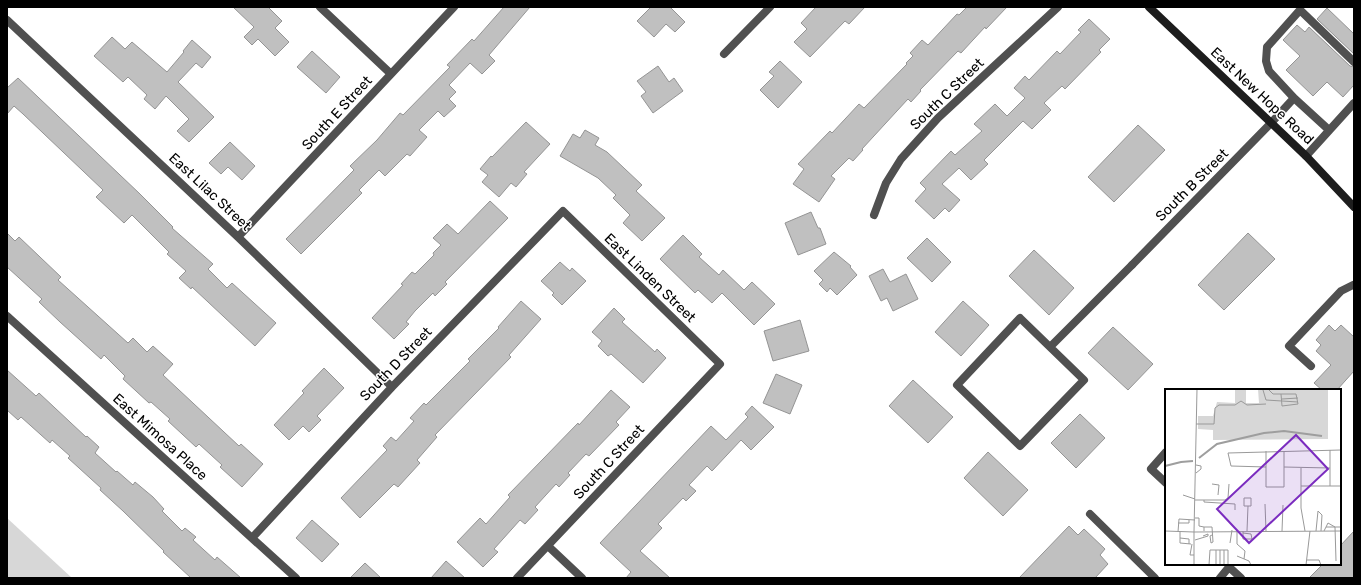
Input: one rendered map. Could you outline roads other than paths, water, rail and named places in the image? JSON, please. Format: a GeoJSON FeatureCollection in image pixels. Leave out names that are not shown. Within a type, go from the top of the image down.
{"type":"FeatureCollection","features":[{"type":"Feature","properties":{"kind":"street"},"geometry":{"type":"LineString","coordinates":[[320,7],[391,74]]}},
{"type":"Feature","properties":{"kind":"street","name":"South E Street"},"geometry":{"type":"LineString","coordinates":[[238,236],[454,7]]}},
{"type":"Feature","properties":{"kind":"street"},"geometry":{"type":"LineString","coordinates":[[724,54],[770,7]]}},
{"type":"Feature","properties":{"kind":"street","name":"South C Street"},"geometry":{"type":"LineString","coordinates":[[874,215],[886,183],[901,159],[938,118],[1058,7]]}},
{"type":"Feature","properties":{"kind":"street","name":"East New Hope Road"},"geometry":{"type":"LineString","coordinates":[[1149,7],[1306,156],[1354,207]]}},
{"type":"Feature","properties":{"kind":"street"},"geometry":{"type":"LineString","coordinates":[[1329,130],[1294,98],[1269,71],[1266,61],[1267,47],[1300,10],[1354,62]]}},
{"type":"Feature","properties":{"kind":"street","name":"East Lilac Street"},"geometry":{"type":"LineString","coordinates":[[7,20],[238,236],[392,387]]}},
{"type":"Feature","properties":{"kind":"street","name":"South B Street"},"geometry":{"type":"LineString","coordinates":[[1050,347],[1294,98]]}},
{"type":"Feature","properties":{"kind":"street"},"geometry":{"type":"LineString","coordinates":[[1306,156],[1354,103]]}},
{"type":"Feature","properties":{"kind":"street","name":"East Linden Street"},"geometry":{"type":"LineString","coordinates":[[563,211],[720,364]]}},
{"type":"Feature","properties":{"kind":"street","name":"South D Street"},"geometry":{"type":"LineString","coordinates":[[252,538],[392,387],[563,211]]}},
{"type":"Feature","properties":{"kind":"street"},"geometry":{"type":"LineString","coordinates":[[1311,366],[1289,346],[1341,291],[1354,285]]}},
{"type":"Feature","properties":{"kind":"street","name":"East Mimosa Place"},"geometry":{"type":"LineString","coordinates":[[7,316],[296,578]]}},
{"type":"Feature","properties":{"kind":"street"},"geometry":{"type":"LineString","coordinates":[[1020,318],[1050,347],[1084,380],[1020,446],[957,385],[1020,318]]}},
{"type":"Feature","properties":{"kind":"street","name":"South C Street"},"geometry":{"type":"LineString","coordinates":[[517,578],[720,364]]}},
{"type":"Feature","properties":{"kind":"street"},"geometry":{"type":"LineString","coordinates":[[1165,453],[1151,469],[1165,482]]}},
{"type":"Feature","properties":{"kind":"street"},"geometry":{"type":"LineString","coordinates":[[1090,514],[1155,578]]}},
{"type":"Feature","properties":{"kind":"street"},"geometry":{"type":"LineString","coordinates":[[548,546],[582,578]]}},
{"type":"Feature","properties":{"kind":"street"},"geometry":{"type":"LineString","coordinates":[[1220,578],[1228,565],[1241,578]]}}]}
